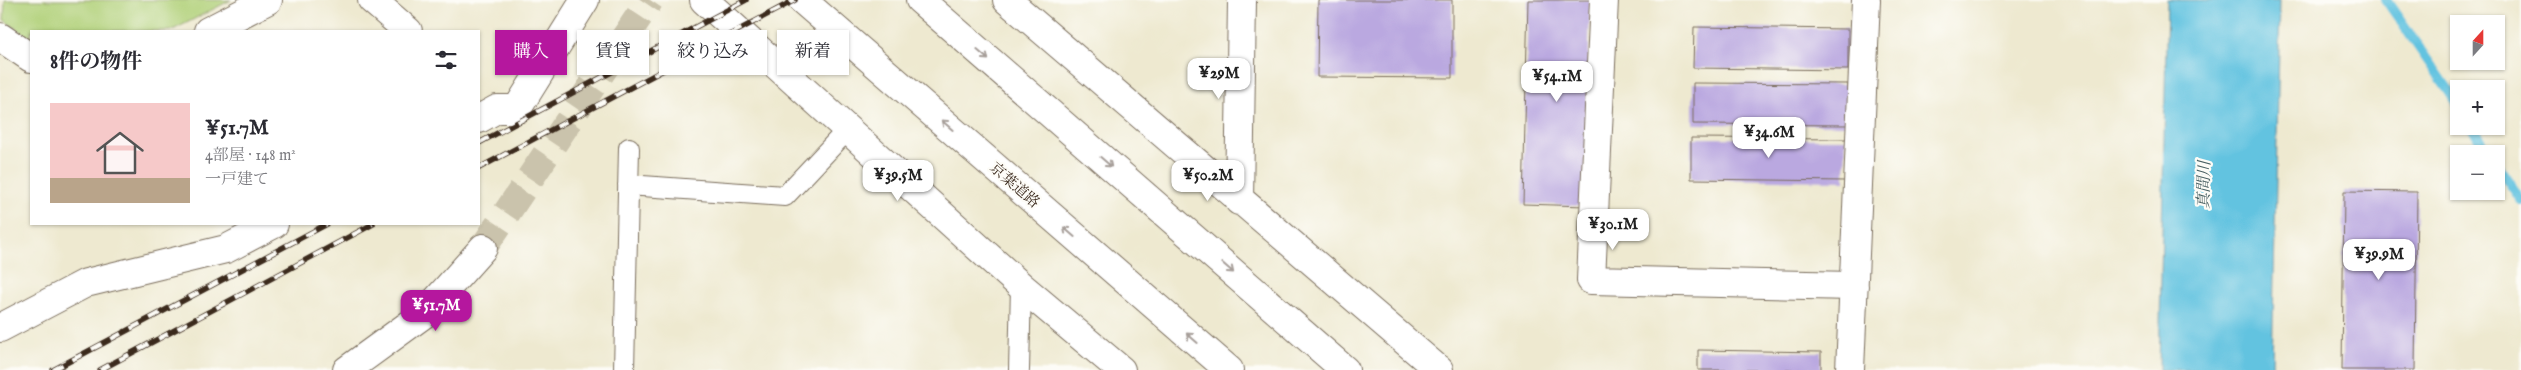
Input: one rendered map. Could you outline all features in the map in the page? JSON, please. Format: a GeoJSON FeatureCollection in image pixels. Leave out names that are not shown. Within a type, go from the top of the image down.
{"type":"FeatureCollection","features":[{"type":"Feature","properties":{"kind":"main road"},"geometry":{"type":"LineString","coordinates":[[210,30],[268,0]]}},
{"type":"Feature","properties":{"kind":"main road"},"geometry":{"type":"LineString","coordinates":[[372,0],[407,30]]}},
{"type":"Feature","properties":{"kind":"main road"},"geometry":{"type":"LineString","coordinates":[[485,107],[517,109],[585,0]]}},
{"type":"Feature","properties":{"kind":"main road"},"geometry":{"type":"LineString","coordinates":[[704,0],[1021,286],[1121,370]]}},
{"type":"Feature","properties":{"kind":"main road","name":"京葉道路"},"geometry":{"type":"LineString","coordinates":[[802,0],[1229,370]]}},
{"type":"Feature","properties":{"kind":"main road"},"geometry":{"type":"LineString","coordinates":[[920,0],[1345,370]]}},
{"type":"Feature","properties":{"kind":"main road"},"geometry":{"type":"LineString","coordinates":[[1007,0],[1239,201],[1440,370]]}},
{"type":"Feature","properties":{"kind":"main road"},"geometry":{"type":"LineString","coordinates":[[1239,201],[1242,0]]}},
{"type":"Feature","properties":{"kind":"main road"},"geometry":{"type":"LineString","coordinates":[[1604,0],[1591,280],[1854,286]]}},
{"type":"Feature","properties":{"kind":"main road"},"geometry":{"type":"LineString","coordinates":[[1850,370],[1866,0]]}},
{"type":"Feature","properties":{"kind":"main road"},"geometry":{"type":"LineString","coordinates":[[0,37],[30,57]]}},
{"type":"Feature","properties":{"kind":"main road"},"geometry":{"type":"LineString","coordinates":[[0,328],[86,283],[226,249],[272,225]]}},
{"type":"Feature","properties":{"kind":"main road"},"geometry":{"type":"LineString","coordinates":[[347,370],[424,314],[483,248]]}},
{"type":"Feature","properties":{"kind":"lane"},"geometry":{"type":"LineString","coordinates":[[628,185],[785,196],[848,128]]}},
{"type":"Feature","properties":{"kind":"lane"},"geometry":{"type":"LineString","coordinates":[[624,370],[629,148]]}},
{"type":"Feature","properties":{"kind":"lane"},"geometry":{"type":"LineString","coordinates":[[1019,370],[1021,286]]}},
{"type":"Feature","properties":{"kind":"green space"},"geometry":{"type":"Polygon","coordinates":[[[5,0],[231,0],[173,30],[30,30],[30,38],[4,20],[5,0]]]}},
{"type":"Feature","properties":{"kind":"water","name":"真間川"},"geometry":{"type":"Polygon","coordinates":[[[2167,0],[2280,0],[2272,370],[2159,370],[2167,0]]]}},
{"type":"Feature","properties":{"kind":"building"},"geometry":{"type":"Polygon","coordinates":[[[1318,0],[1452,0],[1452,78],[1317,77],[1318,0]]]}},
{"type":"Feature","properties":{"kind":"building"},"geometry":{"type":"Polygon","coordinates":[[[1528,0],[1590,0],[1585,206],[1523,204],[1528,0]]]}},
{"type":"Feature","properties":{"kind":"building"},"geometry":{"type":"Polygon","coordinates":[[[1694,27],[1848,29],[1848,70],[1693,68],[1694,27]]]}},
{"type":"Feature","properties":{"kind":"building"},"geometry":{"type":"Polygon","coordinates":[[[1693,83],[1848,84],[1848,125],[1693,124],[1693,83]]]}},
{"type":"Feature","properties":{"kind":"building"},"geometry":{"type":"Polygon","coordinates":[[[1691,138],[1846,139],[1845,181],[1691,179],[1691,138]]]}},
{"type":"Feature","properties":{"kind":"building"},"geometry":{"type":"Polygon","coordinates":[[[2344,191],[2417,192],[2415,370],[2342,370],[2344,191]]]}},
{"type":"Feature","properties":{"kind":"building"},"geometry":{"type":"Polygon","coordinates":[[[1698,350],[1821,352],[1821,370],[1698,370],[1698,350]]]}},
{"type":"Feature","properties":{"kind":"waterway"},"geometry":{"type":"LineString","coordinates":[[2386,0],[2450,93]]}},
{"type":"Feature","properties":{"kind":"waterway"},"geometry":{"type":"LineString","coordinates":[[2478,135],[2484,145]]}},
{"type":"Feature","properties":{"kind":"waterway"},"geometry":{"type":"LineString","coordinates":[[2505,176],[2521,200]]}},
{"type":"Feature","properties":{"kind":"tunnel"},"geometry":{"type":"LineString","coordinates":[[483,248],[650,0]]}},
{"type":"Feature","properties":{"kind":"railway"},"geometry":{"type":"LineString","coordinates":[[480,142],[746,0]]}},
{"type":"Feature","properties":{"kind":"railway"},"geometry":{"type":"LineString","coordinates":[[480,167],[795,0]]}},
{"type":"Feature","properties":{"kind":"railway"},"geometry":{"type":"LineString","coordinates":[[53,370],[325,225]]}},
{"type":"Feature","properties":{"kind":"railway"},"geometry":{"type":"LineString","coordinates":[[100,370],[371,225]]}}]}
